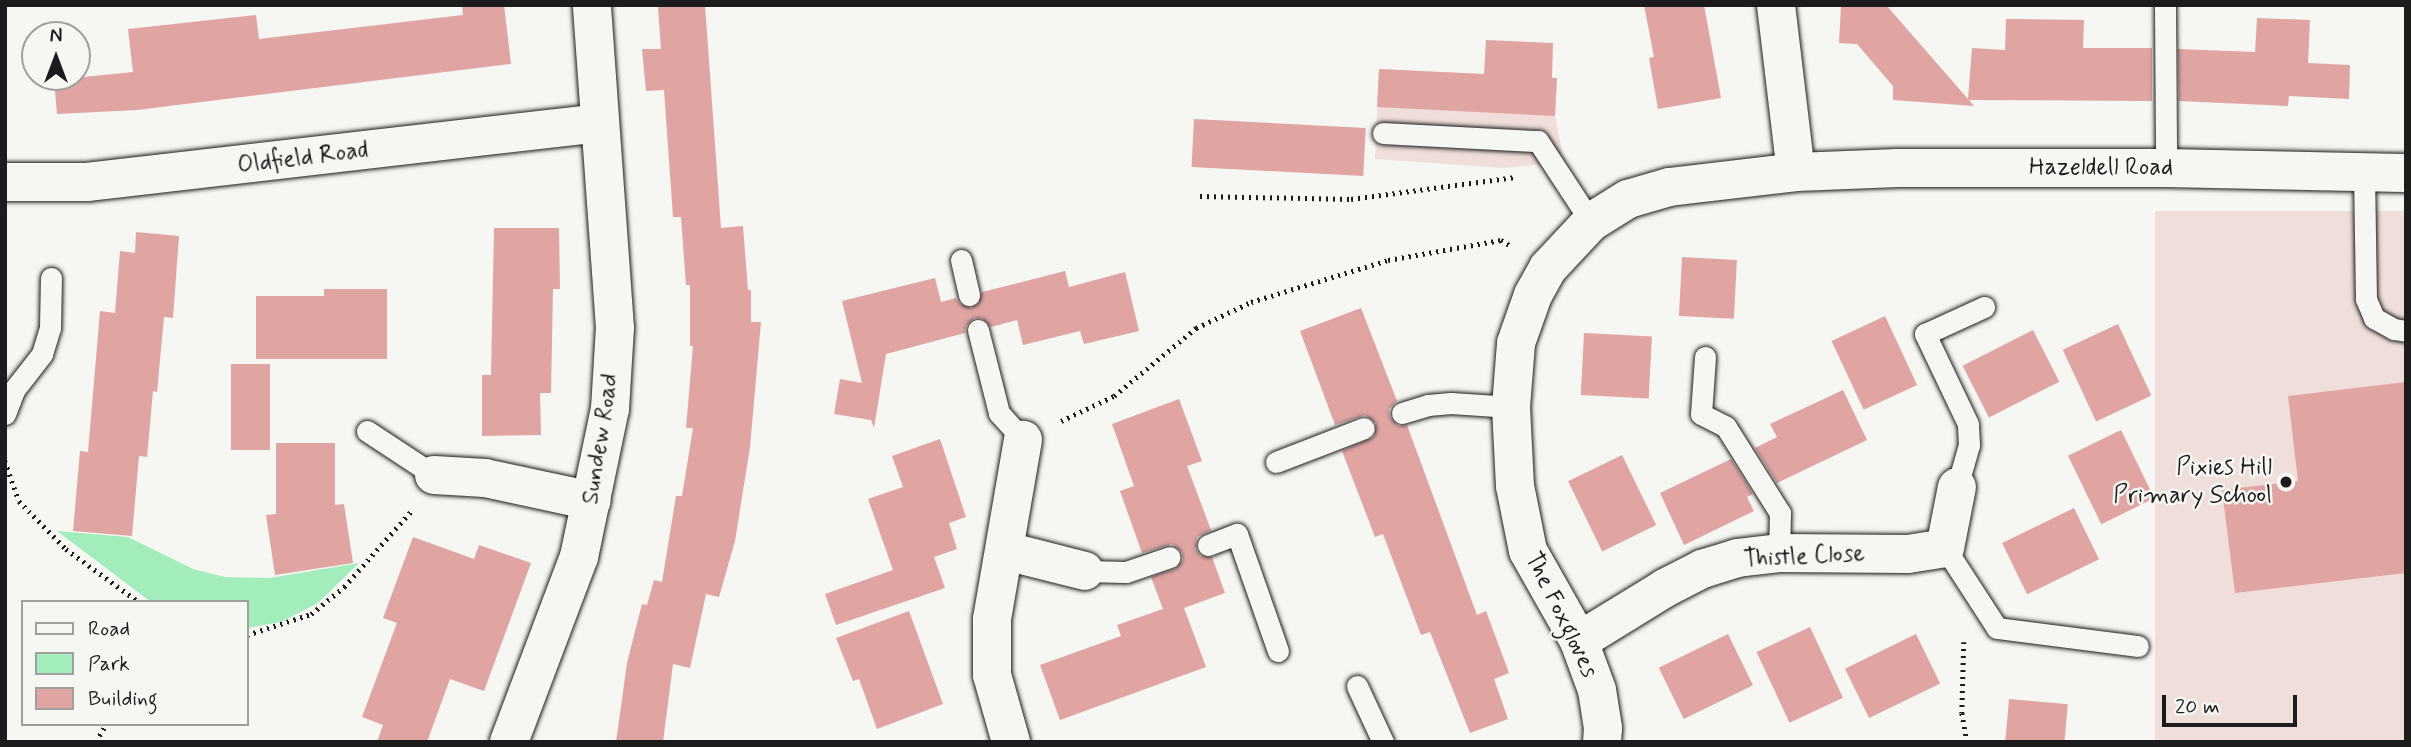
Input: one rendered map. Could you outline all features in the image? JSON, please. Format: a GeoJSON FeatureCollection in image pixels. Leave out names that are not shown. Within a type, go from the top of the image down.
{"type":"FeatureCollection","features":[{"type":"Feature","properties":{"kind":"street","name":"Sundew Road"},"geometry":{"type":"LineString","coordinates":[[509,742],[579,557],[610,409],[615,328],[610,226],[592,5]]}},
{"type":"Feature","properties":{"kind":"street"},"geometry":{"type":"LineString","coordinates":[[1776,5],[1796,172]]}},
{"type":"Feature","properties":{"kind":"street","name":"Oldfield Road"},"geometry":{"type":"LineString","coordinates":[[5,181],[87,182],[600,123]]}},
{"type":"Feature","properties":{"kind":"street","name":"Hazeldell Road"},"geometry":{"type":"LineString","coordinates":[[1796,172],[1898,168],[2166,168],[2406,173]]}},
{"type":"Feature","properties":{"kind":"street","name":"The Foxgloves"},"geometry":{"type":"LineString","coordinates":[[1602,742],[1604,728],[1597,690],[1579,641],[1528,551],[1516,486],[1511,407],[1516,342],[1533,295],[1548,268],[1591,222],[1628,198],[1669,187],[1796,172]]}},
{"type":"Feature","properties":{"kind":"street"},"geometry":{"type":"LineString","coordinates":[[1011,742],[992,675],[992,619],[1006,551],[1023,440]]}},
{"type":"Feature","properties":{"kind":"street"},"geometry":{"type":"LineString","coordinates":[[434,475],[485,478],[592,502]]}},
{"type":"Feature","properties":{"kind":"street"},"geometry":{"type":"LineString","coordinates":[[1945,548],[1957,487]]}},
{"type":"Feature","properties":{"kind":"street","name":"Thistle Close"},"geometry":{"type":"LineString","coordinates":[[1579,641],[1665,588],[1702,569],[1737,558],[1780,553],[1908,554],[1945,548]]}},
{"type":"Feature","properties":{"kind":"street"},"geometry":{"type":"LineString","coordinates":[[1006,551],[1085,571]]}},
{"type":"Feature","properties":{"kind":"lane"},"geometry":{"type":"LineString","coordinates":[[2165,5],[2166,168]]}},
{"type":"Feature","properties":{"kind":"lane"},"geometry":{"type":"LineString","coordinates":[[1383,133],[1538,141],[1591,222]]}},
{"type":"Feature","properties":{"kind":"lane"},"geometry":{"type":"LineString","coordinates":[[2364,172],[2366,299],[2374,318],[2394,329],[2406,331]]}},
{"type":"Feature","properties":{"kind":"lane"},"geometry":{"type":"LineString","coordinates":[[961,260],[969,295]]}},
{"type":"Feature","properties":{"kind":"lane"},"geometry":{"type":"LineString","coordinates":[[5,414],[14,390],[41,354],[50,328],[51,278]]}},
{"type":"Feature","properties":{"kind":"lane"},"geometry":{"type":"LineString","coordinates":[[1957,487],[1969,445],[1968,424],[1925,334],[1984,307]]}},
{"type":"Feature","properties":{"kind":"lane"},"geometry":{"type":"LineString","coordinates":[[978,330],[999,413],[1023,440]]}},
{"type":"Feature","properties":{"kind":"lane"},"geometry":{"type":"LineString","coordinates":[[1705,357],[1701,414],[1726,427],[1780,513],[1780,553]]}},
{"type":"Feature","properties":{"kind":"lane"},"geometry":{"type":"LineString","coordinates":[[1402,413],[1428,405],[1451,403],[1511,407]]}},
{"type":"Feature","properties":{"kind":"lane"},"geometry":{"type":"LineString","coordinates":[[1276,462],[1364,428]]}},
{"type":"Feature","properties":{"kind":"lane"},"geometry":{"type":"LineString","coordinates":[[367,431],[434,475]]}},
{"type":"Feature","properties":{"kind":"lane"},"geometry":{"type":"LineString","coordinates":[[1208,545],[1237,534],[1278,651]]}},
{"type":"Feature","properties":{"kind":"lane"},"geometry":{"type":"LineString","coordinates":[[1945,548],[1997,628],[2138,646]]}},
{"type":"Feature","properties":{"kind":"lane"},"geometry":{"type":"LineString","coordinates":[[1085,571],[1126,572],[1170,557]]}},
{"type":"Feature","properties":{"kind":"lane"},"geometry":{"type":"LineString","coordinates":[[1357,686],[1383,742]]}},
{"type":"Feature","properties":{"kind":"path"},"geometry":{"type":"LineString","coordinates":[[1200,195],[1352,198],[1557,170]]}},
{"type":"Feature","properties":{"kind":"path"},"geometry":{"type":"LineString","coordinates":[[1023,440],[1114,396],[1196,328],[1251,302],[1388,260],[1501,240],[1548,268]]}},
{"type":"Feature","properties":{"kind":"path"},"geometry":{"type":"LineString","coordinates":[[5,461],[19,502],[66,549],[136,600]]}},
{"type":"Feature","properties":{"kind":"path"},"geometry":{"type":"LineString","coordinates":[[248,635],[311,614],[344,587],[408,518],[434,475]]}},
{"type":"Feature","properties":{"kind":"path"},"geometry":{"type":"LineString","coordinates":[[1968,742],[1962,713],[1961,662],[1968,606],[1975,594]]}},
{"type":"Feature","properties":{"kind":"path"},"geometry":{"type":"LineString","coordinates":[[96,742],[105,726]]}},
{"type":"Feature","properties":{"kind":"shaded area"},"geometry":{"type":"Polygon","coordinates":[[[1379,69],[1557,78],[1555,116],[1564,162],[1505,168],[1375,159],[1379,69]]]}},
{"type":"Feature","properties":{"kind":"shaded area","name":"Pixies Hill Primary School"},"geometry":{"type":"Polygon","coordinates":[[[2155,211],[2406,211],[2406,742],[2155,742],[2155,211]]]}},
{"type":"Feature","properties":{"kind":"green space"},"geometry":{"type":"Polygon","coordinates":[[[57,531],[128,537],[193,569],[225,577],[270,578],[359,563],[318,603],[281,622],[248,628],[248,600],[148,600],[57,531]]]}},
{"type":"Feature","properties":{"kind":"building"},"geometry":{"type":"Polygon","coordinates":[[[462,5],[504,5],[511,64],[137,110],[57,114],[55,91],[91,91],[91,76],[133,72],[128,29],[256,15],[259,39],[463,15],[462,5]]]}},
{"type":"Feature","properties":{"kind":"building"},"geometry":{"type":"Polygon","coordinates":[[[705,5],[721,228],[743,226],[748,290],[751,290],[751,322],[761,322],[750,447],[735,541],[719,597],[706,594],[690,668],[673,664],[663,742],[616,742],[627,663],[642,604],[647,605],[654,580],[662,582],[676,496],[682,496],[693,428],[686,428],[693,346],[690,346],[690,285],[686,285],[681,217],[673,217],[664,90],[646,91],[642,49],[661,49],[658,7],[705,5]]]}},
{"type":"Feature","properties":{"kind":"building"},"geometry":{"type":"Polygon","coordinates":[[[1644,5],[1704,5],[1721,98],[1658,109],[1649,58],[1654,57],[1644,5]]]}},
{"type":"Feature","properties":{"kind":"building"},"geometry":{"type":"Polygon","coordinates":[[[1841,5],[1886,5],[1968,99],[1972,48],[2005,50],[2006,19],[2084,20],[2083,48],[2152,48],[2152,101],[1969,100],[1974,106],[1893,100],[1893,86],[1857,44],[1839,43],[1841,5]]]}},
{"type":"Feature","properties":{"kind":"building"},"geometry":{"type":"Polygon","coordinates":[[[2257,18],[2310,20],[2308,63],[2350,65],[2349,99],[2289,96],[2288,106],[2179,101],[2178,49],[2255,52],[2257,18]]]}},
{"type":"Feature","properties":{"kind":"building"},"geometry":{"type":"Polygon","coordinates":[[[1486,40],[1553,43],[1552,78],[1557,78],[1555,116],[1377,107],[1379,69],[1484,74],[1486,40]]]}},
{"type":"Feature","properties":{"kind":"building"},"geometry":{"type":"Polygon","coordinates":[[[1194,119],[1366,128],[1363,176],[1191,167],[1194,119]]]}},
{"type":"Feature","properties":{"kind":"building"},"geometry":{"type":"Polygon","coordinates":[[[494,228],[559,228],[560,289],[553,289],[551,393],[540,393],[541,435],[482,436],[482,375],[491,375],[494,228]]]}},
{"type":"Feature","properties":{"kind":"building"},"geometry":{"type":"Polygon","coordinates":[[[136,232],[179,236],[173,318],[164,317],[147,457],[139,456],[132,536],[73,531],[80,451],[88,452],[100,311],[115,313],[120,251],[135,253],[136,232]]]}},
{"type":"Feature","properties":{"kind":"building"},"geometry":{"type":"Polygon","coordinates":[[[1682,257],[1737,260],[1734,319],[1679,316],[1682,257]]]}},
{"type":"Feature","properties":{"kind":"building"},"geometry":{"type":"Polygon","coordinates":[[[1065,271],[1069,287],[1125,272],[1139,331],[1084,344],[1080,331],[1023,345],[1017,320],[991,327],[982,318],[974,318],[966,326],[965,333],[886,354],[874,428],[871,420],[834,414],[840,379],[862,383],[842,301],[935,278],[941,302],[956,298],[960,304],[971,308],[978,304],[982,292],[1065,271]]]}},
{"type":"Feature","properties":{"kind":"building"},"geometry":{"type":"Polygon","coordinates":[[[324,289],[387,289],[387,359],[256,359],[256,296],[324,296],[324,289]]]}},
{"type":"Feature","properties":{"kind":"building"},"geometry":{"type":"Polygon","coordinates":[[[1361,308],[1397,401],[1389,409],[1390,417],[1398,426],[1407,425],[1477,615],[1486,611],[1509,673],[1494,679],[1508,719],[1470,733],[1430,632],[1421,635],[1383,534],[1375,537],[1342,451],[1374,437],[1376,423],[1365,415],[1335,425],[1300,331],[1361,308]]]}},
{"type":"Feature","properties":{"kind":"building"},"geometry":{"type":"Polygon","coordinates":[[[1885,316],[1917,385],[1864,410],[1832,341],[1885,316]]]}},
{"type":"Feature","properties":{"kind":"building"},"geometry":{"type":"Polygon","coordinates":[[[2118,324],[2151,396],[2096,421],[2063,350],[2118,324]]]}},
{"type":"Feature","properties":{"kind":"building"},"geometry":{"type":"Polygon","coordinates":[[[2033,330],[2059,382],[1989,418],[1963,366],[2033,330]]]}},
{"type":"Feature","properties":{"kind":"building"},"geometry":{"type":"Polygon","coordinates":[[[1584,333],[1652,337],[1649,398],[1581,395],[1584,333]]]}},
{"type":"Feature","properties":{"kind":"building"},"geometry":{"type":"Polygon","coordinates":[[[231,364],[270,364],[270,450],[231,450],[231,364]]]}},
{"type":"Feature","properties":{"kind":"building"},"geometry":{"type":"Polygon","coordinates":[[[2406,382],[2406,573],[2235,593],[2222,490],[2298,481],[2288,396],[2406,382]]]}},
{"type":"Feature","properties":{"kind":"building"},"geometry":{"type":"Polygon","coordinates":[[[1843,390],[1867,440],[1777,483],[1755,448],[1777,437],[1770,424],[1843,390]]]}},
{"type":"Feature","properties":{"kind":"building"},"geometry":{"type":"Polygon","coordinates":[[[1179,399],[1202,461],[1187,466],[1211,530],[1197,537],[1196,549],[1200,556],[1212,557],[1225,593],[1184,608],[1206,667],[1060,720],[1040,665],[1121,636],[1117,625],[1163,609],[1151,577],[1175,569],[1183,560],[1182,552],[1172,544],[1142,553],[1120,491],[1134,486],[1112,424],[1179,399]]]}},
{"type":"Feature","properties":{"kind":"building"},"geometry":{"type":"Polygon","coordinates":[[[2121,430],[2154,498],[2101,524],[2068,456],[2121,430]]]}},
{"type":"Feature","properties":{"kind":"building"},"geometry":{"type":"Polygon","coordinates":[[[940,439],[966,517],[949,523],[957,549],[934,557],[945,588],[836,625],[825,594],[893,570],[868,499],[903,487],[892,456],[940,439]]]}},
{"type":"Feature","properties":{"kind":"building"},"geometry":{"type":"Polygon","coordinates":[[[276,443],[335,443],[335,505],[344,504],[353,563],[275,575],[266,515],[276,514],[276,443]]]}},
{"type":"Feature","properties":{"kind":"building"},"geometry":{"type":"Polygon","coordinates":[[[1622,455],[1656,525],[1602,551],[1568,481],[1622,455]]]}},
{"type":"Feature","properties":{"kind":"building"},"geometry":{"type":"Polygon","coordinates":[[[1731,459],[1753,494],[1747,497],[1754,511],[1684,545],[1660,493],[1731,459]]]}},
{"type":"Feature","properties":{"kind":"building"},"geometry":{"type":"Polygon","coordinates":[[[2074,508],[2099,559],[2027,594],[2002,543],[2074,508]]]}},
{"type":"Feature","properties":{"kind":"building"},"geometry":{"type":"Polygon","coordinates":[[[413,537],[474,559],[479,545],[531,563],[484,691],[450,679],[427,742],[377,742],[383,725],[362,717],[397,623],[383,618],[413,537]]]}},
{"type":"Feature","properties":{"kind":"building"},"geometry":{"type":"Polygon","coordinates":[[[909,611],[943,704],[877,729],[859,679],[853,681],[836,638],[909,611]]]}},
{"type":"Feature","properties":{"kind":"building"},"geometry":{"type":"Polygon","coordinates":[[[1810,627],[1843,698],[1789,723],[1757,652],[1810,627]]]}},
{"type":"Feature","properties":{"kind":"building"},"geometry":{"type":"Polygon","coordinates":[[[1728,634],[1753,685],[1684,719],[1659,668],[1728,634]]]}},
{"type":"Feature","properties":{"kind":"building"},"geometry":{"type":"Polygon","coordinates":[[[1916,634],[1940,683],[1869,718],[1845,669],[1916,634]]]}},
{"type":"Feature","properties":{"kind":"building"},"geometry":{"type":"Polygon","coordinates":[[[2009,699],[2068,704],[2064,742],[2005,742],[2009,699]]]}},
{"type":"Feature","properties":{"kind":"place","name":"Pixies Hill Primary School"},"geometry":{"type":"Point","coordinates":[2286,482]}}]}
